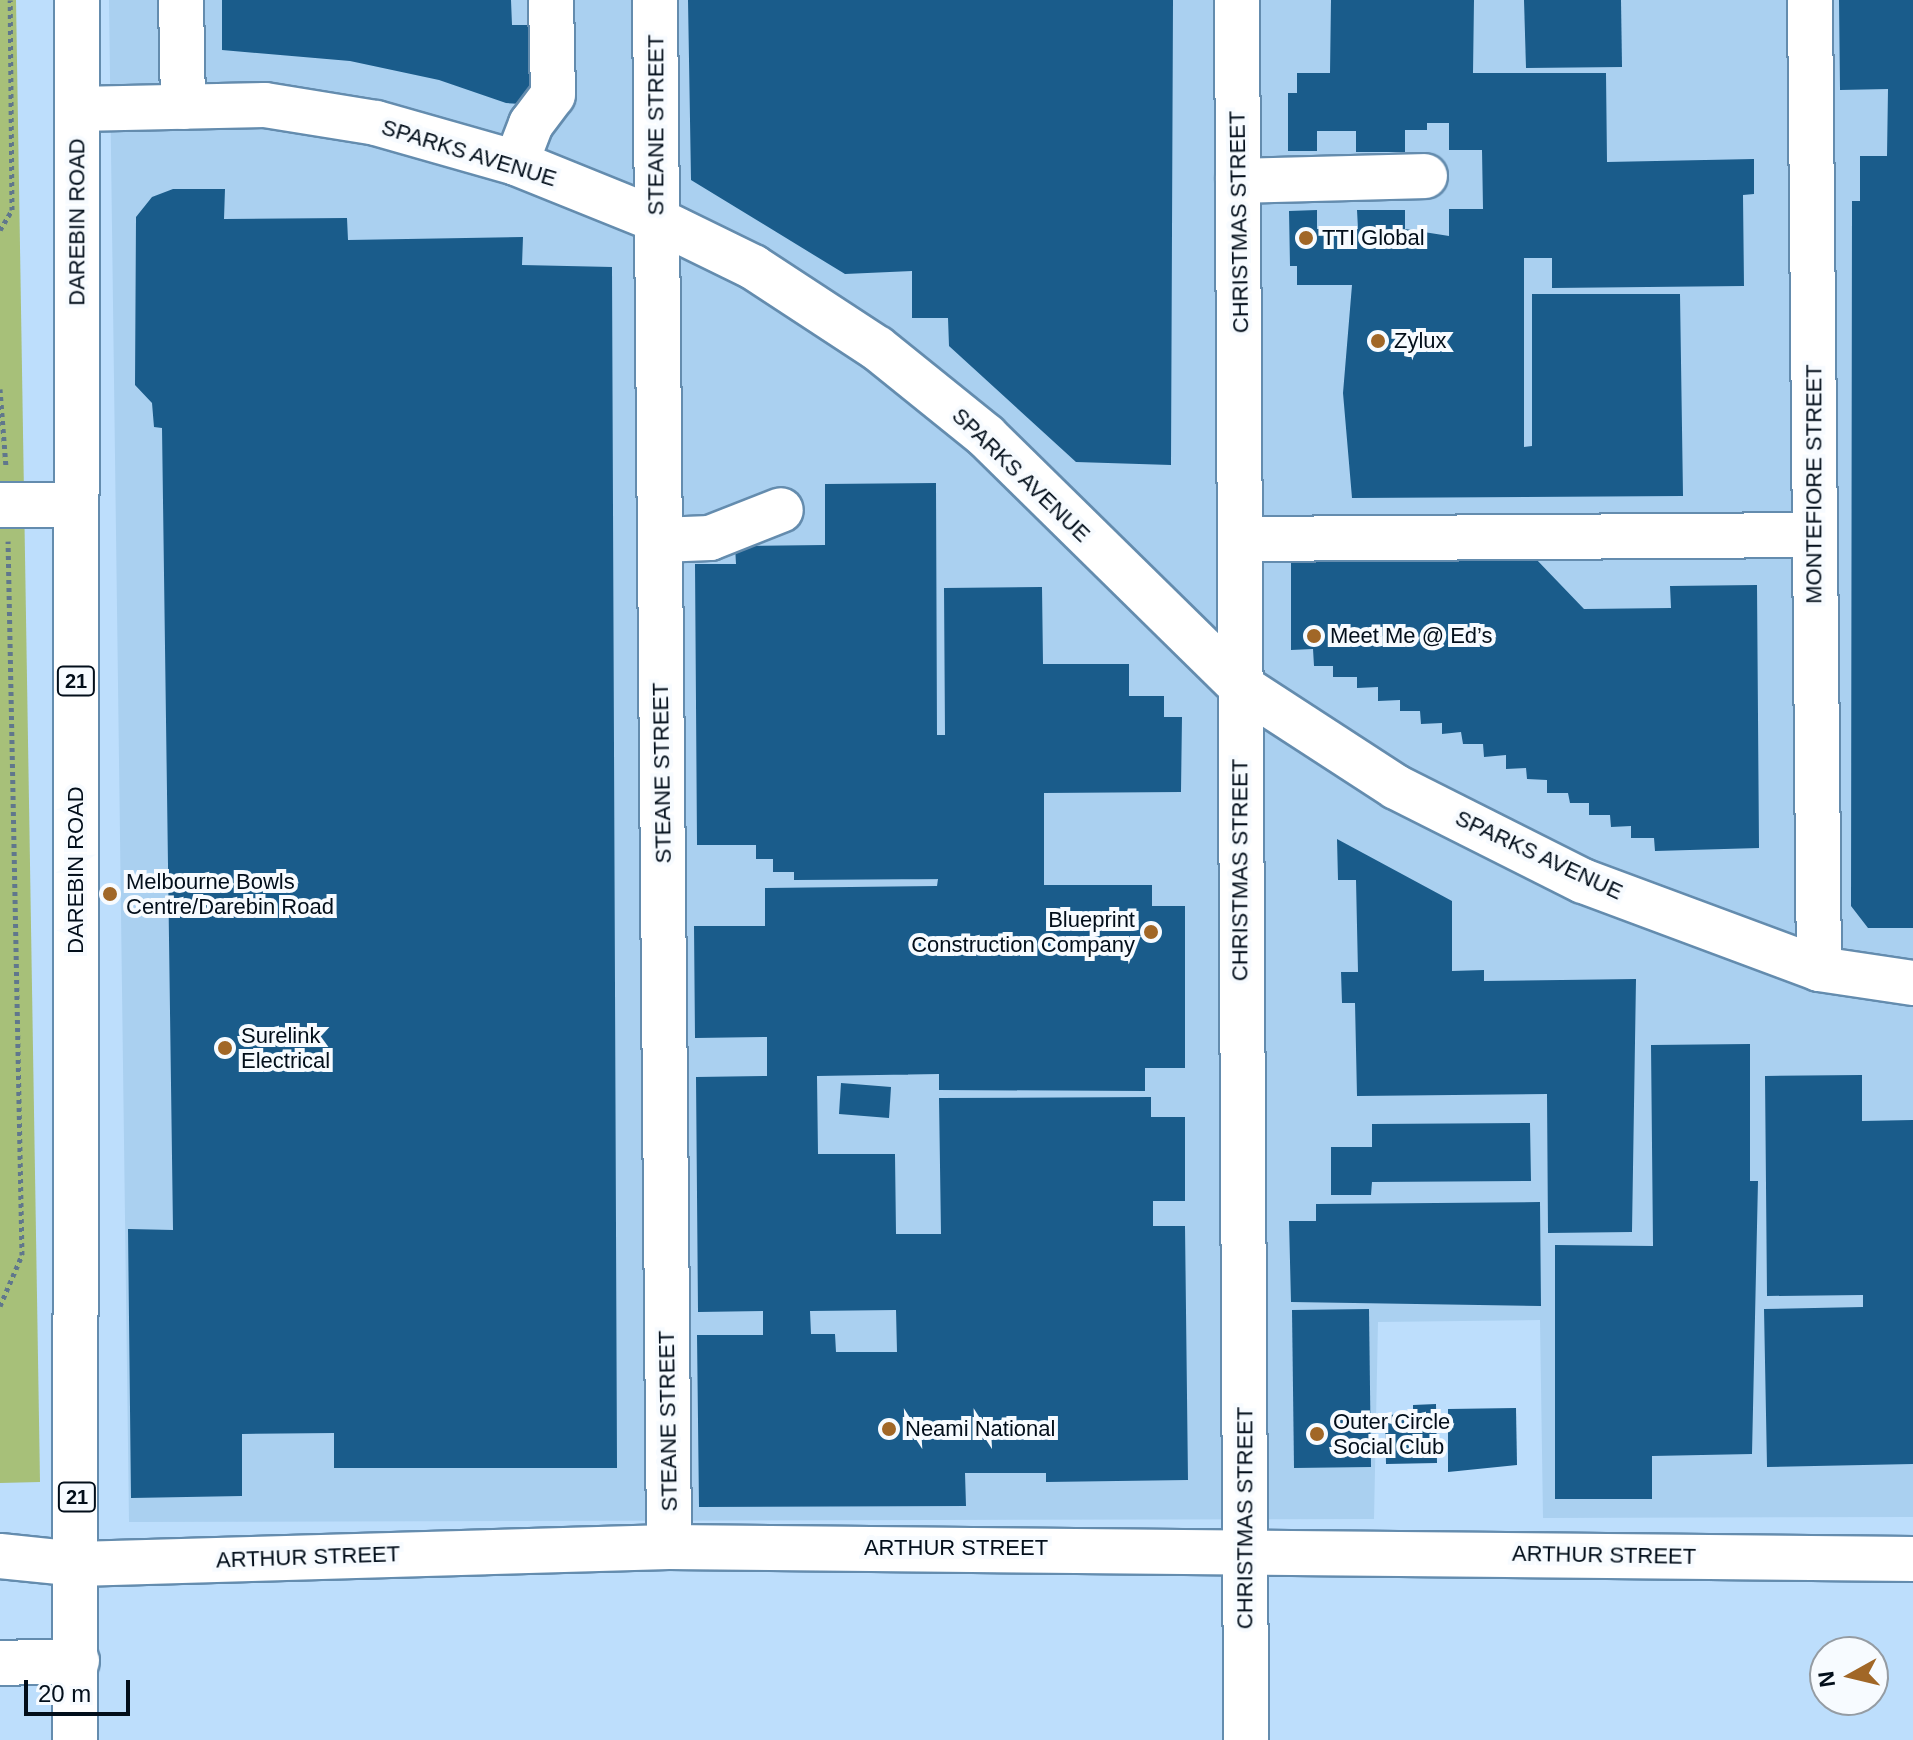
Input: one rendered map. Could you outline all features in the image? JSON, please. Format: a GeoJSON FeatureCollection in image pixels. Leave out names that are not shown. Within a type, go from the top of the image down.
{"type":"FeatureCollection","features":[{"type":"Feature","properties":{"kind":"street","name":"DAREBIN ROAD"},"geometry":{"type":"LineString","coordinates":[[75,1740],[77,0]]}},
{"type":"Feature","properties":{"kind":"street"},"geometry":{"type":"LineString","coordinates":[[181,0],[183,107]]}},
{"type":"Feature","properties":{"kind":"street"},"geometry":{"type":"LineString","coordinates":[[516,163],[531,124],[553,95],[551,0]]}},
{"type":"Feature","properties":{"kind":"street","name":"STEANE STREET"},"geometry":{"type":"LineString","coordinates":[[655,0],[669,1547]]}},
{"type":"Feature","properties":{"kind":"street","name":"CHRISTMAS STREET"},"geometry":{"type":"LineString","coordinates":[[1237,0],[1244,539],[1239,685],[1246,1740]]}},
{"type":"Feature","properties":{"kind":"street","name":"MONTEFIORE STREET"},"geometry":{"type":"LineString","coordinates":[[1810,0],[1819,969]]}},
{"type":"Feature","properties":{"kind":"street","name":"SPARKS AVENUE"},"geometry":{"type":"LineString","coordinates":[[77,109],[265,105],[362,121],[516,163],[657,220],[753,267],[877,348],[986,436],[1239,685],[1396,787],[1583,881],[1819,969],[1913,983]]}},
{"type":"Feature","properties":{"kind":"street"},"geometry":{"type":"LineString","coordinates":[[1238,181],[1425,176]]}},
{"type":"Feature","properties":{"kind":"street"},"geometry":{"type":"LineString","coordinates":[[4,523],[76,505]]}},
{"type":"Feature","properties":{"kind":"street"},"geometry":{"type":"LineString","coordinates":[[660,540],[710,538],[781,510]]}},
{"type":"Feature","properties":{"kind":"street"},"geometry":{"type":"LineString","coordinates":[[1244,539],[1815,535]]}},
{"type":"Feature","properties":{"kind":"street","name":"ARTHUR STREET"},"geometry":{"type":"LineString","coordinates":[[0,1556],[77,1564],[669,1547],[1246,1550],[1913,1559]]}},
{"type":"Feature","properties":{"kind":"street"},"geometry":{"type":"LineString","coordinates":[[0,1663],[77,1661]]}},
{"type":"Feature","properties":{"kind":"path"},"geometry":{"type":"LineString","coordinates":[[0,230],[12,210],[10,0]]}},
{"type":"Feature","properties":{"kind":"path"},"geometry":{"type":"LineString","coordinates":[[0,389],[5,431]]}},
{"type":"Feature","properties":{"kind":"path"},"geometry":{"type":"LineString","coordinates":[[0,1306],[22,1255],[4,523]]}},
{"type":"Feature","properties":{"kind":"shaded area"},"geometry":{"type":"Polygon","coordinates":[[[109,0],[1913,0],[1913,1517],[1543,1518],[1540,1320],[1378,1322],[1374,1519],[129,1522],[109,0]]]}},
{"type":"Feature","properties":{"kind":"green space"},"geometry":{"type":"Polygon","coordinates":[[[0,0],[16,0],[40,1482],[0,1483],[0,0]]]}},
{"type":"Feature","properties":{"kind":"building"},"geometry":{"type":"Polygon","coordinates":[[[222,0],[511,0],[512,25],[536,25],[537,105],[506,103],[439,80],[350,61],[222,50],[222,0]]]}},
{"type":"Feature","properties":{"kind":"building"},"geometry":{"type":"Polygon","coordinates":[[[688,0],[1173,0],[1171,465],[1076,462],[949,346],[948,318],[912,318],[912,271],[845,274],[691,180],[688,0]]]}},
{"type":"Feature","properties":{"kind":"building"},"geometry":{"type":"Polygon","coordinates":[[[1331,0],[1474,0],[1473,73],[1606,73],[1607,162],[1754,159],[1754,194],[1743,195],[1744,286],[1552,288],[1552,258],[1524,258],[1524,447],[1532,446],[1532,294],[1680,294],[1683,496],[1352,498],[1343,393],[1352,285],[1297,285],[1297,266],[1290,266],[1289,211],[1317,210],[1317,229],[1358,229],[1357,210],[1405,210],[1405,229],[1449,236],[1449,209],[1483,209],[1482,150],[1449,150],[1449,123],[1427,123],[1427,130],[1405,130],[1405,152],[1356,152],[1356,131],[1317,131],[1317,151],[1288,151],[1288,93],[1297,93],[1297,73],[1330,73],[1331,0]]]}},
{"type":"Feature","properties":{"kind":"building"},"geometry":{"type":"Polygon","coordinates":[[[1524,0],[1621,0],[1622,67],[1526,68],[1524,0]]]}},
{"type":"Feature","properties":{"kind":"building"},"geometry":{"type":"Polygon","coordinates":[[[1839,0],[1913,0],[1913,928],[1868,928],[1851,906],[1852,201],[1860,201],[1860,156],[1887,156],[1888,89],[1840,90],[1839,0]]]}},
{"type":"Feature","properties":{"kind":"building"},"geometry":{"type":"Polygon","coordinates":[[[173,189],[225,189],[224,219],[347,218],[348,240],[523,237],[522,265],[612,267],[617,1468],[334,1468],[334,1433],[242,1434],[242,1496],[131,1498],[128,1229],[173,1230],[162,428],[154,427],[152,403],[135,385],[136,217],[152,197],[173,189]]]}},
{"type":"Feature","properties":{"kind":"building"},"geometry":{"type":"Polygon","coordinates":[[[936,483],[937,735],[945,735],[944,588],[1042,587],[1043,664],[1129,664],[1129,696],[1164,696],[1164,717],[1182,717],[1181,792],[1044,793],[1044,885],[1152,885],[1152,906],[1185,906],[1185,1068],[1145,1068],[1145,1091],[939,1090],[939,1074],[817,1076],[818,1154],[895,1154],[896,1234],[941,1234],[939,1098],[1151,1097],[1151,1117],[1185,1117],[1185,1201],[1153,1201],[1153,1226],[1185,1226],[1188,1480],[1046,1482],[1046,1473],[965,1473],[966,1506],[699,1507],[697,1335],[763,1335],[763,1311],[698,1312],[696,1077],[767,1076],[767,1037],[695,1038],[694,926],[765,926],[765,888],[937,886],[938,879],[794,880],[794,872],[773,872],[773,859],[756,859],[756,845],[697,845],[695,564],[736,564],[735,546],[825,545],[825,484],[936,483]],[[896,1310],[810,1311],[811,1334],[835,1334],[836,1352],[897,1352],[896,1310]]]}},
{"type":"Feature","properties":{"kind":"building"},"geometry":{"type":"Polygon","coordinates":[[[1535,558],[1584,609],[1671,608],[1670,586],[1757,585],[1759,848],[1655,851],[1654,838],[1631,838],[1631,826],[1611,827],[1610,815],[1589,815],[1589,803],[1570,803],[1568,793],[1547,793],[1547,780],[1527,779],[1526,768],[1506,769],[1506,755],[1484,757],[1483,744],[1463,744],[1461,732],[1442,734],[1442,723],[1421,724],[1420,711],[1400,711],[1400,700],[1378,701],[1378,687],[1357,688],[1357,677],[1333,677],[1333,666],[1314,666],[1313,649],[1291,650],[1291,560],[1535,558]]]}},
{"type":"Feature","properties":{"kind":"building"},"geometry":{"type":"Polygon","coordinates":[[[1337,839],[1452,901],[1452,971],[1484,970],[1484,981],[1636,979],[1632,1232],[1548,1233],[1547,1094],[1357,1096],[1355,1003],[1342,1003],[1341,972],[1358,972],[1356,880],[1338,880],[1337,839]]]}},
{"type":"Feature","properties":{"kind":"building"},"geometry":{"type":"Polygon","coordinates":[[[1750,1044],[1750,1181],[1758,1181],[1752,1454],[1652,1456],[1652,1499],[1555,1499],[1555,1245],[1653,1246],[1651,1045],[1750,1044]]]}},
{"type":"Feature","properties":{"kind":"building"},"geometry":{"type":"Polygon","coordinates":[[[1862,1075],[1862,1121],[1913,1120],[1913,1464],[1767,1467],[1764,1309],[1863,1307],[1863,1295],[1767,1296],[1765,1076],[1862,1075]]]}},
{"type":"Feature","properties":{"kind":"building"},"geometry":{"type":"Polygon","coordinates":[[[841,1083],[891,1087],[889,1118],[839,1114],[841,1083]]]}},
{"type":"Feature","properties":{"kind":"building"},"geometry":{"type":"Polygon","coordinates":[[[1530,1123],[1531,1181],[1372,1182],[1371,1195],[1331,1195],[1331,1147],[1372,1147],[1372,1124],[1530,1123]]]}},
{"type":"Feature","properties":{"kind":"building"},"geometry":{"type":"Polygon","coordinates":[[[1540,1202],[1541,1306],[1291,1302],[1289,1221],[1316,1221],[1316,1204],[1540,1202]]]}},
{"type":"Feature","properties":{"kind":"building"},"geometry":{"type":"Polygon","coordinates":[[[1369,1309],[1371,1467],[1294,1468],[1292,1310],[1369,1309]]]}},
{"type":"Feature","properties":{"kind":"building"},"geometry":{"type":"Polygon","coordinates":[[[1436,1404],[1437,1463],[1386,1464],[1385,1415],[1413,1414],[1413,1405],[1436,1404]]]}},
{"type":"Feature","properties":{"kind":"building"},"geometry":{"type":"Polygon","coordinates":[[[1516,1408],[1517,1465],[1448,1472],[1448,1409],[1516,1408]]]}},
{"type":"Feature","properties":{"kind":"place","name":"TTI Global"},"geometry":{"type":"Point","coordinates":[1306,238]}},
{"type":"Feature","properties":{"kind":"place","name":"Zylux"},"geometry":{"type":"Point","coordinates":[1378,341]}},
{"type":"Feature","properties":{"kind":"place","name":"Meet Me @ Ed’s"},"geometry":{"type":"Point","coordinates":[1314,636]}},
{"type":"Feature","properties":{"kind":"place","name":"Melbourne Bowls Centre/Darebin Road"},"geometry":{"type":"Point","coordinates":[110,894]}},
{"type":"Feature","properties":{"kind":"place","name":"Blueprint Construction Company"},"geometry":{"type":"Point","coordinates":[1151,932]}},
{"type":"Feature","properties":{"kind":"place","name":"Surelink Electrical"},"geometry":{"type":"Point","coordinates":[225,1048]}},
{"type":"Feature","properties":{"kind":"place","name":"Neami National"},"geometry":{"type":"Point","coordinates":[889,1429]}},
{"type":"Feature","properties":{"kind":"place","name":"Outer Circle Social Club"},"geometry":{"type":"Point","coordinates":[1317,1434]}}]}
